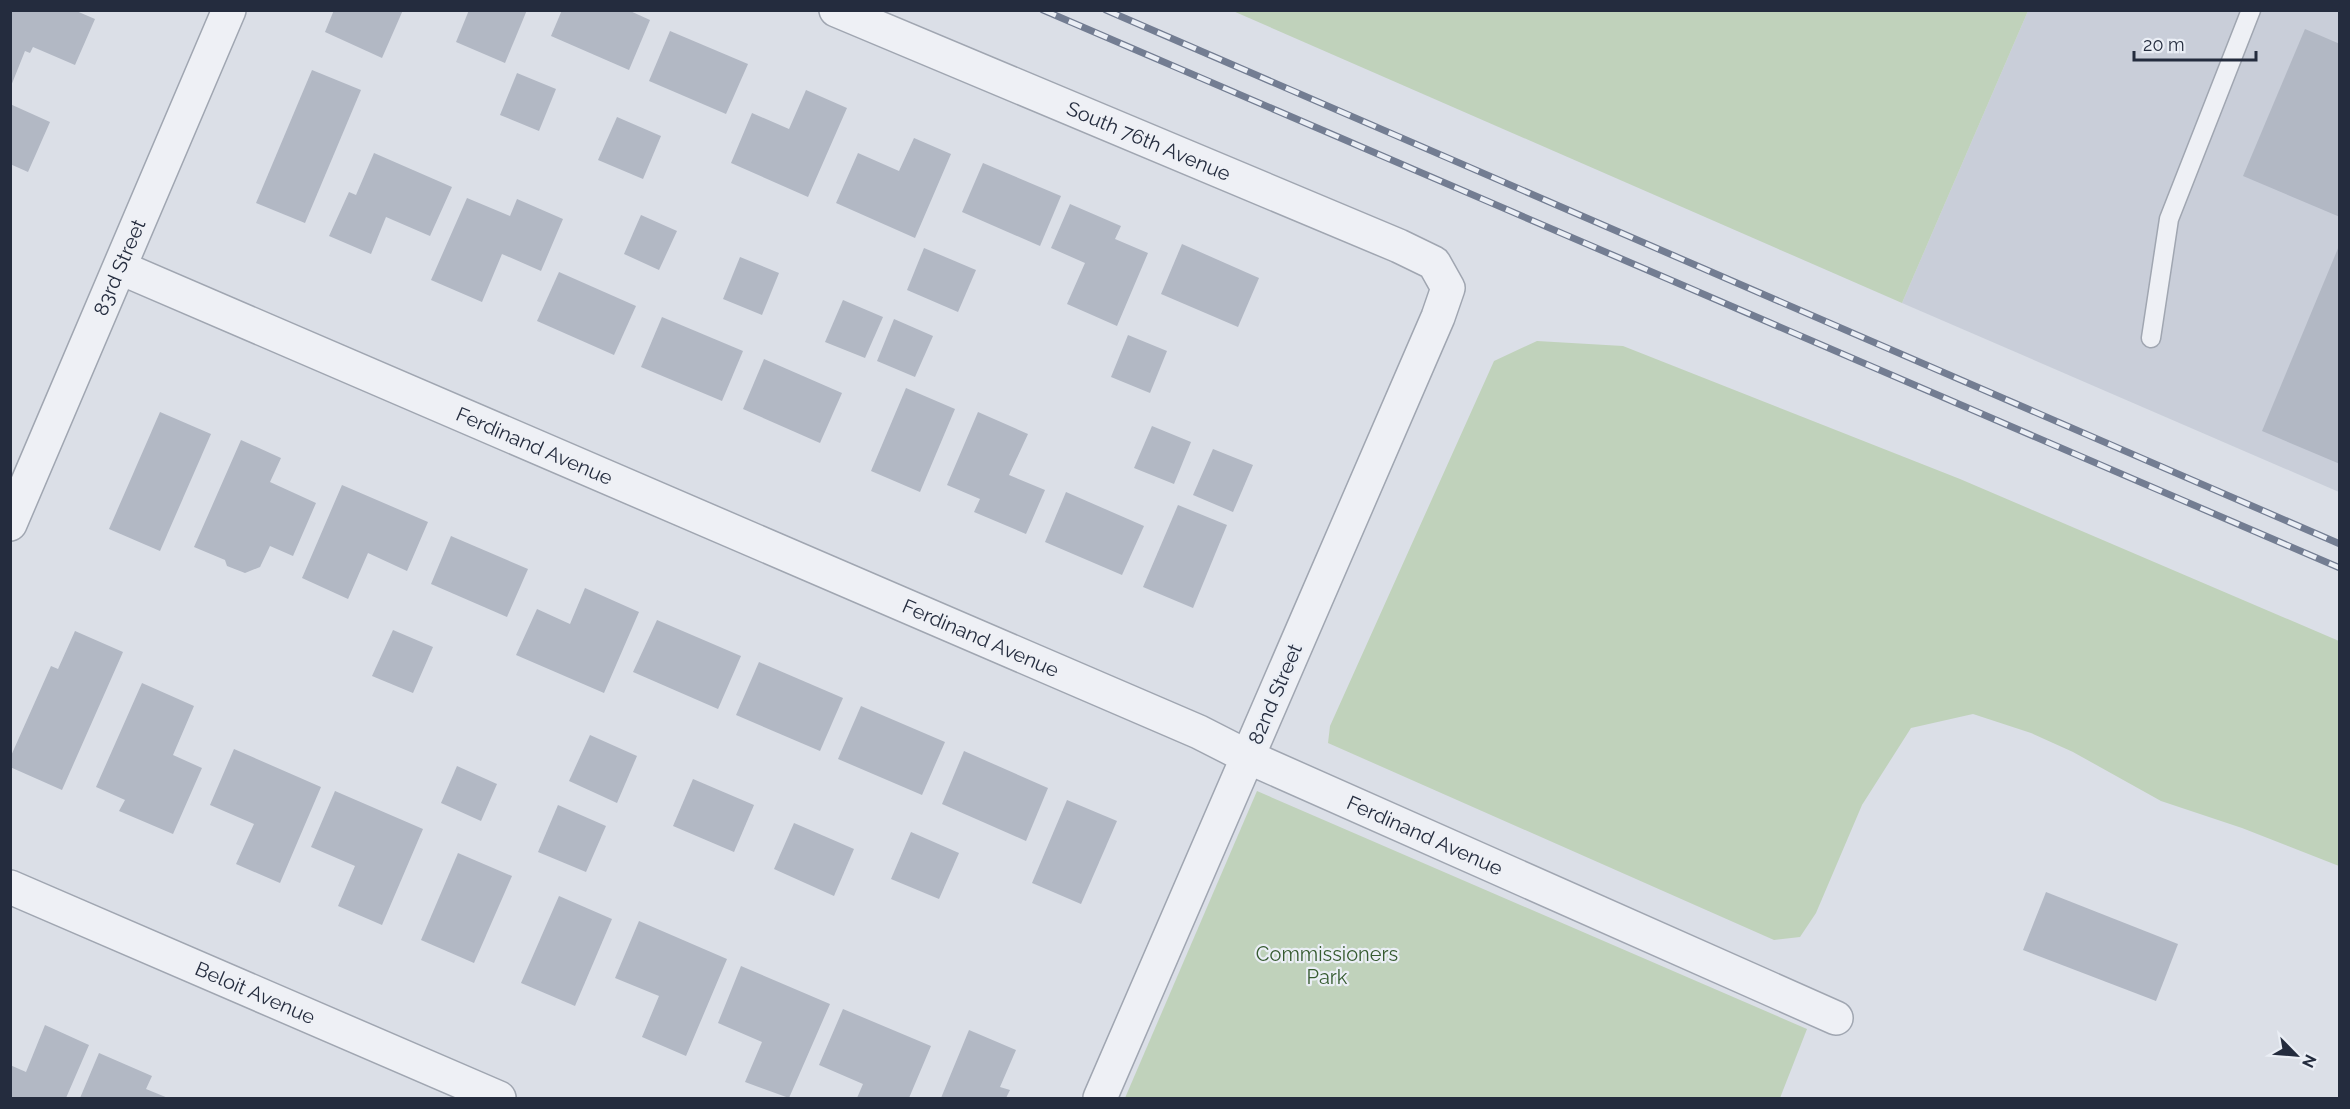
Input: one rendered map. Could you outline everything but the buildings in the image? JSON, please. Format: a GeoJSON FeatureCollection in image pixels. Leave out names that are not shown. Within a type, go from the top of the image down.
{"type":"FeatureCollection","features":[{"type":"Feature","properties":{"kind":"street","name":"83rd Street"},"geometry":{"type":"LineString","coordinates":[[10,524],[229,10]]}},
{"type":"Feature","properties":{"kind":"street","name":"South 76th Avenue"},"geometry":{"type":"LineString","coordinates":[[836,10],[1399,246],[1434,263],[1448,288]]}},
{"type":"Feature","properties":{"kind":"street","name":"Ferdinand Avenue"},"geometry":{"type":"LineString","coordinates":[[121,268],[1167,718],[1248,757],[1836,1018]]}},
{"type":"Feature","properties":{"kind":"street","name":"82nd Street"},"geometry":{"type":"LineString","coordinates":[[1100,1098],[1438,317],[1448,288]]}},
{"type":"Feature","properties":{"kind":"street","name":"Beloit Avenue"},"geometry":{"type":"LineString","coordinates":[[10,887],[499,1098]]}},
{"type":"Feature","properties":{"kind":"lane"},"geometry":{"type":"LineString","coordinates":[[2151,338],[2169,219],[2251,10]]}},
{"type":"Feature","properties":{"kind":"shaded area"},"geometry":{"type":"Polygon","coordinates":[[[2028,11],[2339,11],[2339,492],[1902,303],[2028,11]]]}},
{"type":"Feature","properties":{"kind":"green space"},"geometry":{"type":"Polygon","coordinates":[[[2028,10],[1902,303],[1233,11],[2028,10]]]}},
{"type":"Feature","properties":{"kind":"green space"},"geometry":{"type":"Polygon","coordinates":[[[1537,341],[1623,346],[1960,479],[2339,641],[2339,866],[2242,828],[2161,801],[2073,752],[2031,733],[1973,714],[1911,728],[1862,805],[1816,913],[1800,937],[1774,940],[1328,743],[1330,726],[1494,361],[1537,341]]]}},
{"type":"Feature","properties":{"kind":"green space","name":"Commissioners Park"},"geometry":{"type":"Polygon","coordinates":[[[1257,791],[1807,1029],[1780,1098],[1125,1098],[1257,791]]]}},
{"type":"Feature","properties":{"kind":"railway"},"geometry":{"type":"LineString","coordinates":[[1043,10],[2340,568]]}},
{"type":"Feature","properties":{"kind":"railway"},"geometry":{"type":"LineString","coordinates":[[1106,10],[2340,544]]}}]}
